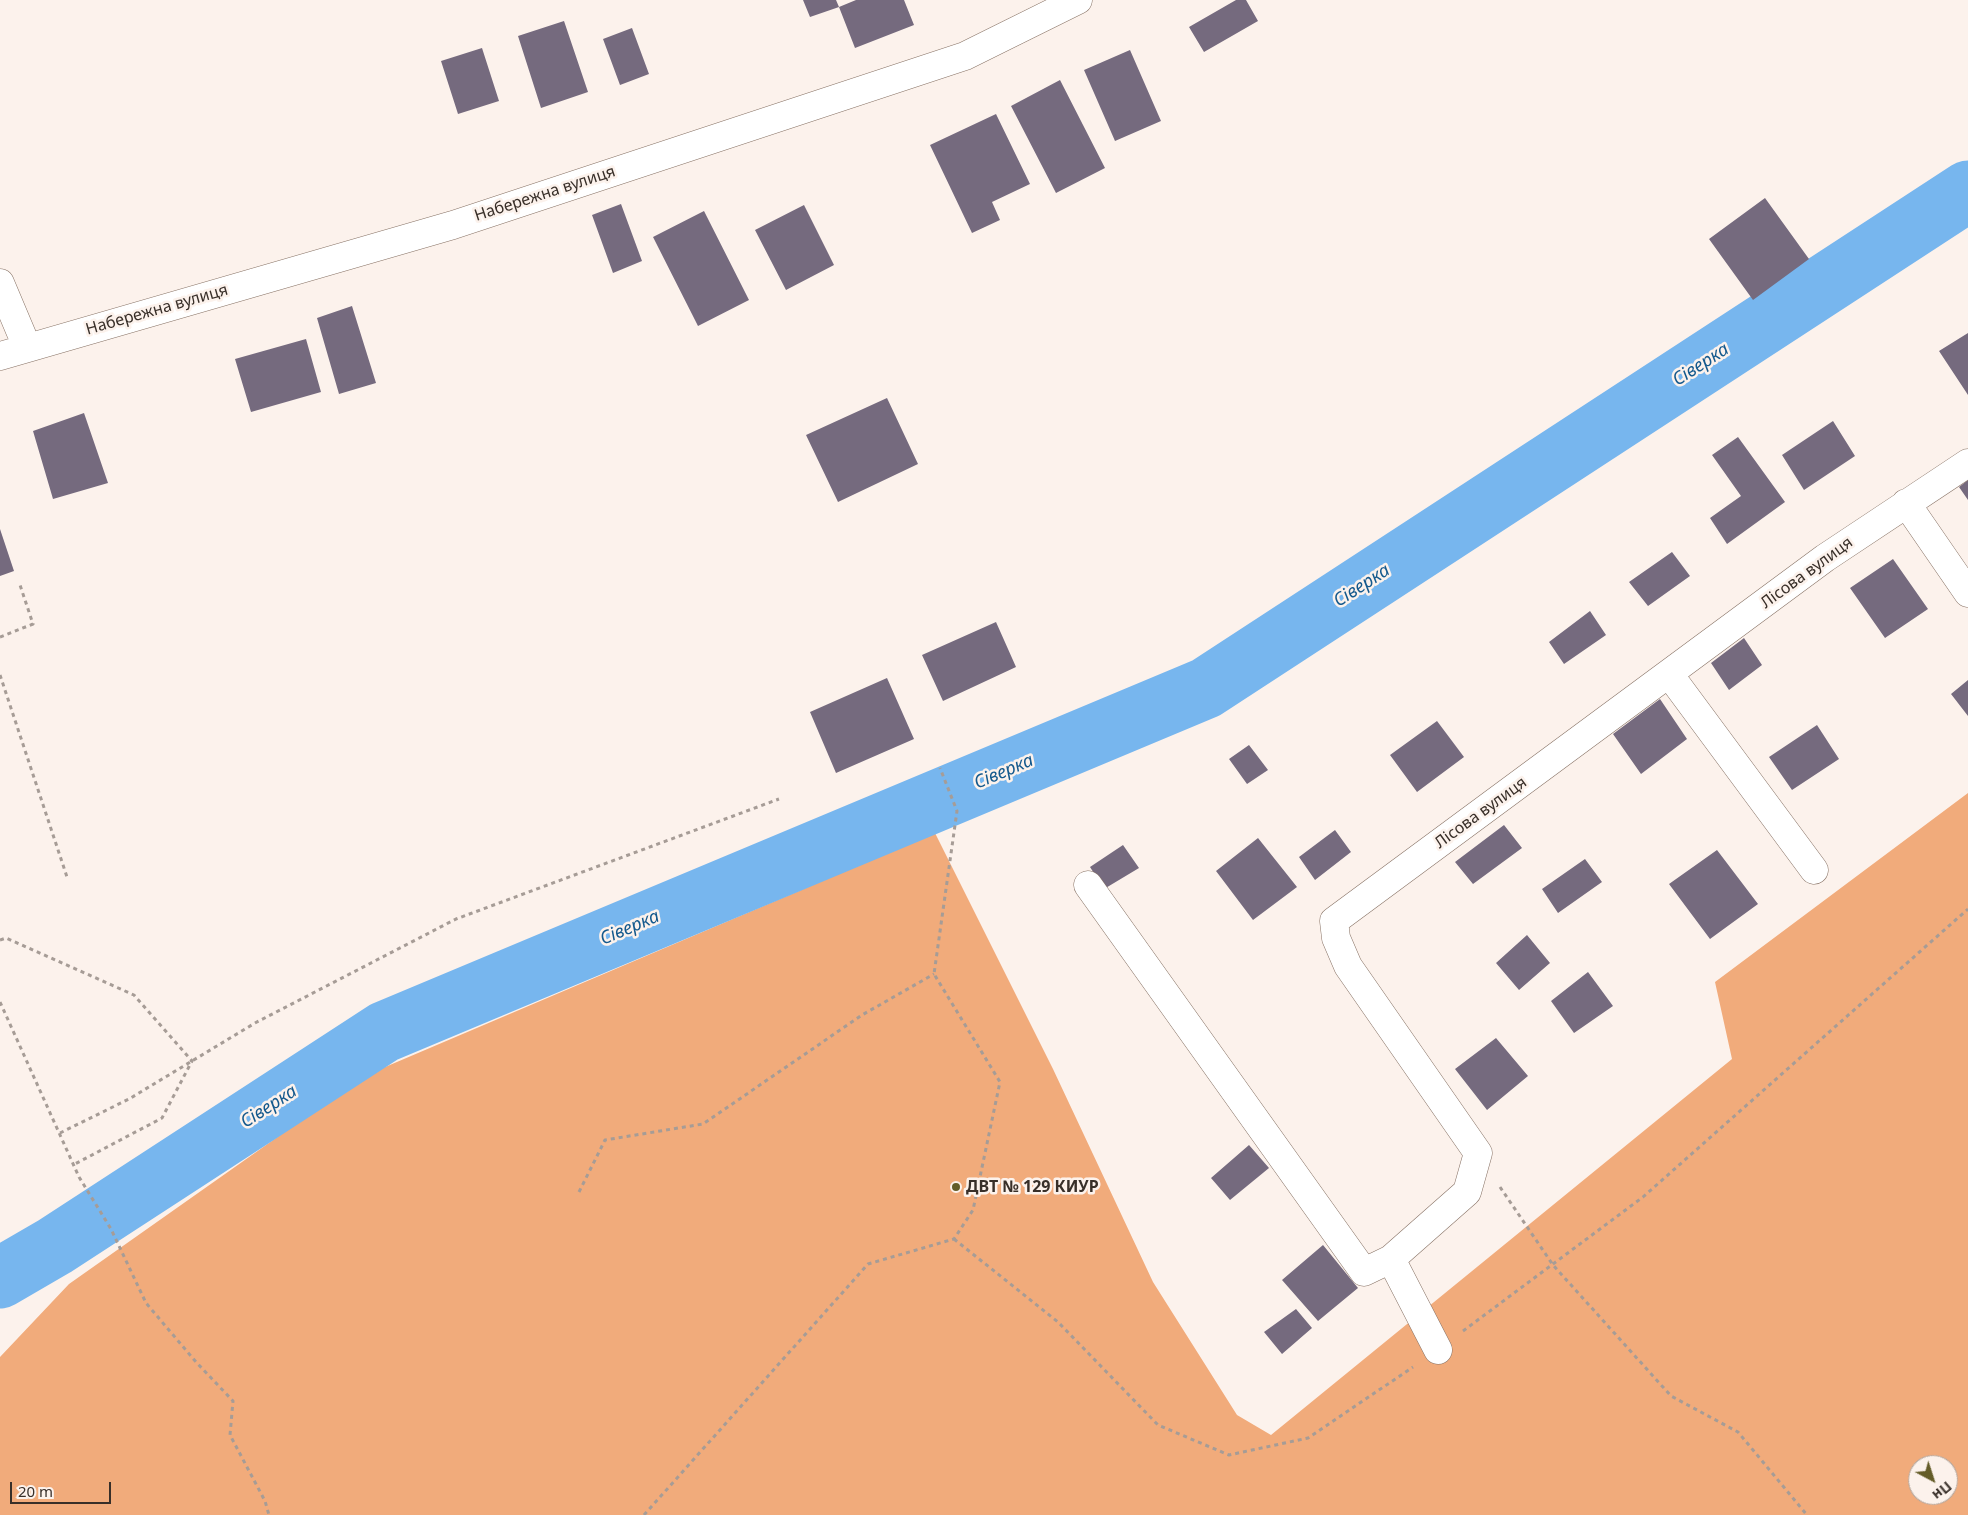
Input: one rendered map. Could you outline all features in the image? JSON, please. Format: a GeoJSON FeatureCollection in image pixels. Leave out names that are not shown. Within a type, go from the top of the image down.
{"type":"FeatureCollection","features":[{"type":"Feature","properties":{"kind":"street","name":"Набережна вулиця"},"geometry":{"type":"LineString","coordinates":[[0,356],[453,225],[965,56],[1039,10],[1078,0]]}},
{"type":"Feature","properties":{"kind":"street"},"geometry":{"type":"LineString","coordinates":[[0,283],[27,347]]}},
{"type":"Feature","properties":{"kind":"street","name":"Лісова вулиця"},"geometry":{"type":"LineString","coordinates":[[1478,1153],[1348,966],[1336,938],[1334,921],[1825,558],[1968,463]]}},
{"type":"Feature","properties":{"kind":"street"},"geometry":{"type":"LineString","coordinates":[[1906,503],[1968,593]]}},
{"type":"Feature","properties":{"kind":"street"},"geometry":{"type":"LineString","coordinates":[[1669,674],[1814,870]]}},
{"type":"Feature","properties":{"kind":"street"},"geometry":{"type":"LineString","coordinates":[[1088,885],[1364,1272],[1391,1258],[1467,1192],[1478,1153]]}},
{"type":"Feature","properties":{"kind":"street"},"geometry":{"type":"LineString","coordinates":[[1391,1258],[1438,1350]]}},
{"type":"Feature","properties":{"kind":"path"},"geometry":{"type":"LineString","coordinates":[[0,637],[33,624],[20,585]]}},
{"type":"Feature","properties":{"kind":"path"},"geometry":{"type":"LineString","coordinates":[[0,675],[68,880]]}},
{"type":"Feature","properties":{"kind":"path"},"geometry":{"type":"LineString","coordinates":[[644,1515],[868,1264],[954,1239],[973,1210],[1000,1082],[934,974],[957,811],[940,768]]}},
{"type":"Feature","properties":{"kind":"path"},"geometry":{"type":"LineString","coordinates":[[60,1132],[129,1099],[255,1023],[456,919],[779,799]]}},
{"type":"Feature","properties":{"kind":"path"},"geometry":{"type":"LineString","coordinates":[[954,1239],[1058,1322],[1158,1425],[1229,1455],[1308,1438],[1438,1350],[1643,1197],[1968,909]]}},
{"type":"Feature","properties":{"kind":"path"},"geometry":{"type":"LineString","coordinates":[[0,940],[6,938],[134,995],[192,1061]]}},
{"type":"Feature","properties":{"kind":"path"},"geometry":{"type":"LineString","coordinates":[[579,1192],[605,1140],[703,1124],[862,1015],[934,974]]}},
{"type":"Feature","properties":{"kind":"path"},"geometry":{"type":"LineString","coordinates":[[0,1002],[60,1132],[73,1165],[112,1229],[146,1302],[196,1362],[233,1401],[230,1435],[265,1501],[269,1515]]}},
{"type":"Feature","properties":{"kind":"path"},"geometry":{"type":"LineString","coordinates":[[73,1165],[162,1118],[192,1061]]}},
{"type":"Feature","properties":{"kind":"path"},"geometry":{"type":"LineString","coordinates":[[1478,1153],[1553,1265],[1671,1396],[1738,1432],[1808,1515]]}},
{"type":"Feature","properties":{"kind":"shaded area"},"geometry":{"type":"Polygon","coordinates":[[[1968,793],[1968,1515],[0,1515],[0,1357],[69,1284],[364,1076],[935,833],[1053,1069],[1153,1282],[1237,1415],[1271,1435],[1732,1059],[1715,982],[1968,793]]]}},
{"type":"Feature","properties":{"kind":"building"},"geometry":{"type":"Polygon","coordinates":[[[803,0],[836,0],[839,7],[810,17],[803,0]]]}},
{"type":"Feature","properties":{"kind":"building"},"geometry":{"type":"Polygon","coordinates":[[[856,0],[904,0],[914,25],[855,48],[839,7],[856,0]]]}},
{"type":"Feature","properties":{"kind":"building"},"geometry":{"type":"Polygon","coordinates":[[[1236,0],[1246,0],[1258,21],[1204,52],[1189,27],[1236,0]]]}},
{"type":"Feature","properties":{"kind":"building"},"geometry":{"type":"Polygon","coordinates":[[[564,21],[588,92],[541,108],[518,36],[564,21]]]}},
{"type":"Feature","properties":{"kind":"building"},"geometry":{"type":"Polygon","coordinates":[[[632,28],[649,74],[620,85],[603,39],[632,28]]]}},
{"type":"Feature","properties":{"kind":"building"},"geometry":{"type":"Polygon","coordinates":[[[482,48],[499,101],[458,114],[441,61],[482,48]]]}},
{"type":"Feature","properties":{"kind":"building"},"geometry":{"type":"Polygon","coordinates":[[[1130,50],[1161,121],[1115,141],[1084,70],[1130,50]]]}},
{"type":"Feature","properties":{"kind":"building"},"geometry":{"type":"Polygon","coordinates":[[[1060,80],[1105,168],[1056,193],[1011,106],[1060,80]]]}},
{"type":"Feature","properties":{"kind":"building"},"geometry":{"type":"Polygon","coordinates":[[[996,114],[1030,184],[992,202],[1000,220],[972,233],[930,145],[996,114]]]}},
{"type":"Feature","properties":{"kind":"building"},"geometry":{"type":"Polygon","coordinates":[[[1765,198],[1809,259],[1753,300],[1709,239],[1765,198]]]}},
{"type":"Feature","properties":{"kind":"building"},"geometry":{"type":"Polygon","coordinates":[[[621,204],[642,261],[613,273],[592,215],[621,204]]]}},
{"type":"Feature","properties":{"kind":"building"},"geometry":{"type":"Polygon","coordinates":[[[804,205],[834,265],[786,290],[755,230],[804,205]]]}},
{"type":"Feature","properties":{"kind":"building"},"geometry":{"type":"Polygon","coordinates":[[[704,211],[749,300],[698,326],[653,237],[704,211]]]}},
{"type":"Feature","properties":{"kind":"building"},"geometry":{"type":"Polygon","coordinates":[[[352,306],[376,383],[339,394],[317,318],[352,306]]]}},
{"type":"Feature","properties":{"kind":"building"},"geometry":{"type":"Polygon","coordinates":[[[1968,333],[1968,395],[1939,351],[1968,333]]]}},
{"type":"Feature","properties":{"kind":"building"},"geometry":{"type":"Polygon","coordinates":[[[306,339],[321,392],[251,412],[235,359],[306,339]]]}},
{"type":"Feature","properties":{"kind":"building"},"geometry":{"type":"Polygon","coordinates":[[[887,398],[918,464],[838,502],[806,435],[887,398]]]}},
{"type":"Feature","properties":{"kind":"building"},"geometry":{"type":"Polygon","coordinates":[[[84,413],[108,483],[53,499],[33,431],[84,413]]]}},
{"type":"Feature","properties":{"kind":"building"},"geometry":{"type":"Polygon","coordinates":[[[1833,421],[1855,456],[1804,490],[1782,455],[1833,421]]]}},
{"type":"Feature","properties":{"kind":"building"},"geometry":{"type":"Polygon","coordinates":[[[1738,437],[1785,502],[1727,544],[1710,518],[1741,496],[1712,455],[1738,437]]]}},
{"type":"Feature","properties":{"kind":"building"},"geometry":{"type":"Polygon","coordinates":[[[1968,480],[1968,500],[1959,487],[1968,480]]]}},
{"type":"Feature","properties":{"kind":"building"},"geometry":{"type":"Polygon","coordinates":[[[0,529],[14,571],[0,576],[0,529]]]}},
{"type":"Feature","properties":{"kind":"building"},"geometry":{"type":"Polygon","coordinates":[[[1672,552],[1690,576],[1648,606],[1629,582],[1672,552]]]}},
{"type":"Feature","properties":{"kind":"building"},"geometry":{"type":"Polygon","coordinates":[[[1893,559],[1928,609],[1885,638],[1850,588],[1893,559]]]}},
{"type":"Feature","properties":{"kind":"building"},"geometry":{"type":"Polygon","coordinates":[[[1590,611],[1606,635],[1564,664],[1549,642],[1590,611]]]}},
{"type":"Feature","properties":{"kind":"building"},"geometry":{"type":"Polygon","coordinates":[[[996,622],[1016,667],[943,701],[922,655],[996,622]]]}},
{"type":"Feature","properties":{"kind":"building"},"geometry":{"type":"Polygon","coordinates":[[[1744,638],[1762,665],[1729,690],[1711,663],[1744,638]]]}},
{"type":"Feature","properties":{"kind":"building"},"geometry":{"type":"Polygon","coordinates":[[[887,678],[914,739],[836,773],[810,712],[887,678]]]}},
{"type":"Feature","properties":{"kind":"building"},"geometry":{"type":"Polygon","coordinates":[[[1968,680],[1968,716],[1951,694],[1968,680]]]}},
{"type":"Feature","properties":{"kind":"building"},"geometry":{"type":"Polygon","coordinates":[[[1660,699],[1687,739],[1641,774],[1613,734],[1660,699]]]}},
{"type":"Feature","properties":{"kind":"building"},"geometry":{"type":"Polygon","coordinates":[[[1437,721],[1464,757],[1417,792],[1390,755],[1437,721]]]}},
{"type":"Feature","properties":{"kind":"building"},"geometry":{"type":"Polygon","coordinates":[[[1817,725],[1839,759],[1792,790],[1769,757],[1817,725]]]}},
{"type":"Feature","properties":{"kind":"building"},"geometry":{"type":"Polygon","coordinates":[[[1249,745],[1268,770],[1247,784],[1229,759],[1249,745]]]}},
{"type":"Feature","properties":{"kind":"building"},"geometry":{"type":"Polygon","coordinates":[[[1504,825],[1522,848],[1473,884],[1455,862],[1504,825]]]}},
{"type":"Feature","properties":{"kind":"building"},"geometry":{"type":"Polygon","coordinates":[[[1335,830],[1351,852],[1315,880],[1299,857],[1335,830]]]}},
{"type":"Feature","properties":{"kind":"building"},"geometry":{"type":"Polygon","coordinates":[[[1258,838],[1297,887],[1253,920],[1216,871],[1258,838]]]}},
{"type":"Feature","properties":{"kind":"building"},"geometry":{"type":"Polygon","coordinates":[[[1123,845],[1139,868],[1104,889],[1090,867],[1123,845]]]}},
{"type":"Feature","properties":{"kind":"building"},"geometry":{"type":"Polygon","coordinates":[[[1717,850],[1758,904],[1710,939],[1669,884],[1717,850]]]}},
{"type":"Feature","properties":{"kind":"building"},"geometry":{"type":"Polygon","coordinates":[[[1585,859],[1602,882],[1558,913],[1542,889],[1585,859]]]}},
{"type":"Feature","properties":{"kind":"building"},"geometry":{"type":"Polygon","coordinates":[[[1527,935],[1550,963],[1519,990],[1496,963],[1527,935]]]}},
{"type":"Feature","properties":{"kind":"building"},"geometry":{"type":"Polygon","coordinates":[[[1588,972],[1613,1006],[1574,1033],[1551,1001],[1588,972]]]}},
{"type":"Feature","properties":{"kind":"building"},"geometry":{"type":"Polygon","coordinates":[[[1496,1038],[1528,1076],[1487,1110],[1455,1069],[1496,1038]]]}},
{"type":"Feature","properties":{"kind":"building"},"geometry":{"type":"Polygon","coordinates":[[[1249,1145],[1269,1168],[1230,1200],[1211,1178],[1249,1145]]]}},
{"type":"Feature","properties":{"kind":"building"},"geometry":{"type":"Polygon","coordinates":[[[1323,1245],[1358,1288],[1318,1321],[1282,1280],[1323,1245]]]}},
{"type":"Feature","properties":{"kind":"building"},"geometry":{"type":"Polygon","coordinates":[[[1296,1309],[1312,1328],[1282,1354],[1264,1332],[1296,1309]]]}},
{"type":"Feature","properties":{"kind":"waterway","name":"Сіверка"},"geometry":{"type":"LineString","coordinates":[[0,1278],[55,1246],[384,1032],[1206,688],[1968,191]]}},
{"type":"Feature","properties":{"kind":"place","name":"ДВТ № 129 КИУР"},"geometry":{"type":"Point","coordinates":[956,1187]}}]}
